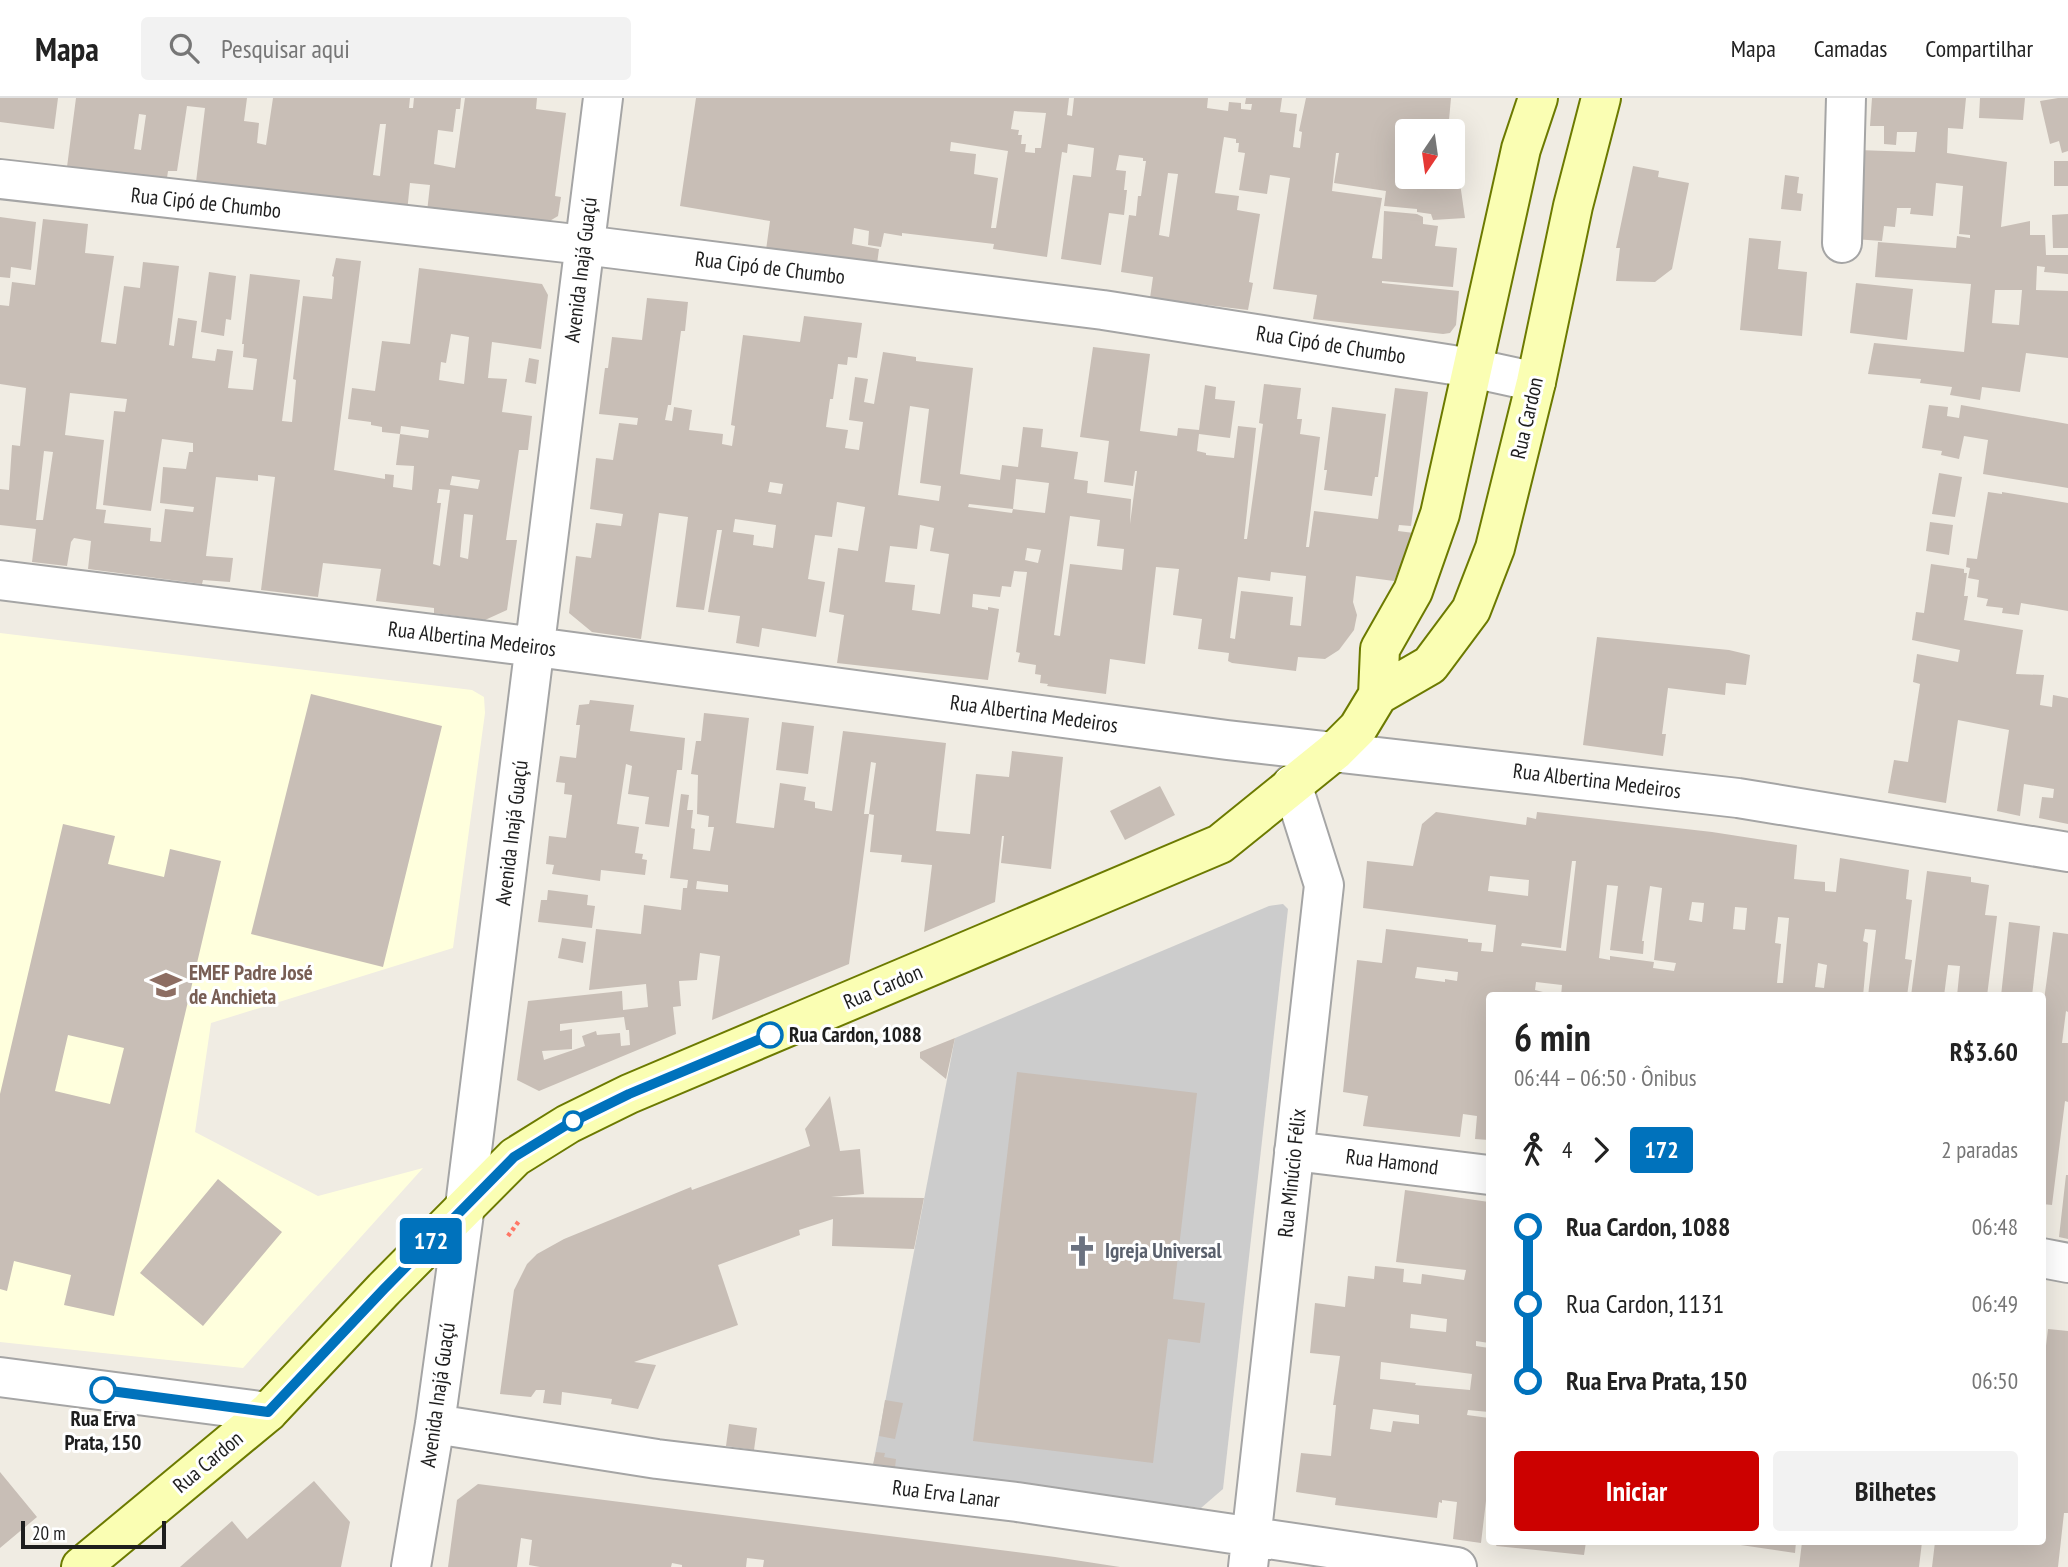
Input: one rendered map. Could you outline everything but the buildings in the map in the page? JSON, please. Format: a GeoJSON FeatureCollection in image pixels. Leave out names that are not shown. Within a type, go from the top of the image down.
{"type":"FeatureCollection","features":[{"type":"Feature","properties":{"kind":"street","name":"Avenida Inajá Guaçú"},"geometry":{"type":"LineString","coordinates":[[411,1567],[435,1424],[465,1206],[603,98]]}},
{"type":"Feature","properties":{"kind":"street","name":"Rua Cardon"},"geometry":{"type":"LineString","coordinates":[[81,1567],[268,1412],[514,1157],[568,1124],[629,1094],[1220,844],[1335,751],[1358,728],[1378,695],[1380,649],[1413,591],[1440,514],[1521,149],[1538,98]]}},
{"type":"Feature","properties":{"kind":"street","name":"Rua Cardon"},"geometry":{"type":"LineString","coordinates":[[1378,695],[1430,665],[1471,610],[1495,548],[1536,382],[1573,206],[1601,98]]}},
{"type":"Feature","properties":{"kind":"street"},"geometry":{"type":"LineString","coordinates":[[1842,243],[1846,98]]}},
{"type":"Feature","properties":{"kind":"street","name":"Rua Cipó de Chumbo"},"geometry":{"type":"LineString","coordinates":[[0,179],[584,245],[1103,310],[1472,368],[1536,382]]}},
{"type":"Feature","properties":{"kind":"street","name":"Rua Albertina Medeiros"},"geometry":{"type":"LineString","coordinates":[[0,580],[536,647],[1213,738],[1738,798],[2068,852]]}},
{"type":"Feature","properties":{"kind":"street","name":"Rua Minúcio Félix"},"geometry":{"type":"LineString","coordinates":[[1250,1552],[1324,885],[1292,784]]}},
{"type":"Feature","properties":{"kind":"street","name":"Rua Hamond"},"geometry":{"type":"LineString","coordinates":[[1294,1151],[1486,1175]]}},
{"type":"Feature","properties":{"kind":"street"},"geometry":{"type":"LineString","coordinates":[[2046,1259],[2068,1263]]}},
{"type":"Feature","properties":{"kind":"street"},"geometry":{"type":"LineString","coordinates":[[0,1377],[268,1412]]}},
{"type":"Feature","properties":{"kind":"street","name":"Rua Erva Lanar"},"geometry":{"type":"LineString","coordinates":[[435,1424],[657,1459],[1017,1502],[1250,1552],[1457,1567]]}},
{"type":"Feature","properties":{"kind":"shaded area","name":"EMEF Padre José de Anchieta"},"geometry":{"type":"Polygon","coordinates":[[[0,633],[472,690],[484,697],[485,713],[453,948],[211,1023],[195,1132],[318,1196],[423,1168],[243,1368],[0,1342],[0,633]]]}},
{"type":"Feature","properties":{"kind":"shaded area","name":"Igreja Universal"},"geometry":{"type":"Polygon","coordinates":[[[1283,904],[1288,909],[1223,1489],[1201,1508],[873,1465],[955,1038],[1269,906],[1283,904]]]}},
{"type":"Feature","properties":{"kind":"bus line","name":"172"},"geometry":{"type":"LineString","coordinates":[[103,1390],[268,1412],[514,1157],[568,1124],[629,1094],[770,1035]]}},
{"type":"Feature","properties":{"kind":"place","name":"EMEF Padre José de Anchieta"},"geometry":{"type":"Point","coordinates":[166,985]}},
{"type":"Feature","properties":{"kind":"place","name":"Rua Cardon, 1088"},"geometry":{"type":"Point","coordinates":[770,1035]}},
{"type":"Feature","properties":{"kind":"place","name":"Igreja Universal"},"geometry":{"type":"Point","coordinates":[1082,1251]}},
{"type":"Feature","properties":{"kind":"place","name":"Rua Erva Prata, 150"},"geometry":{"type":"Point","coordinates":[103,1390]}}]}
